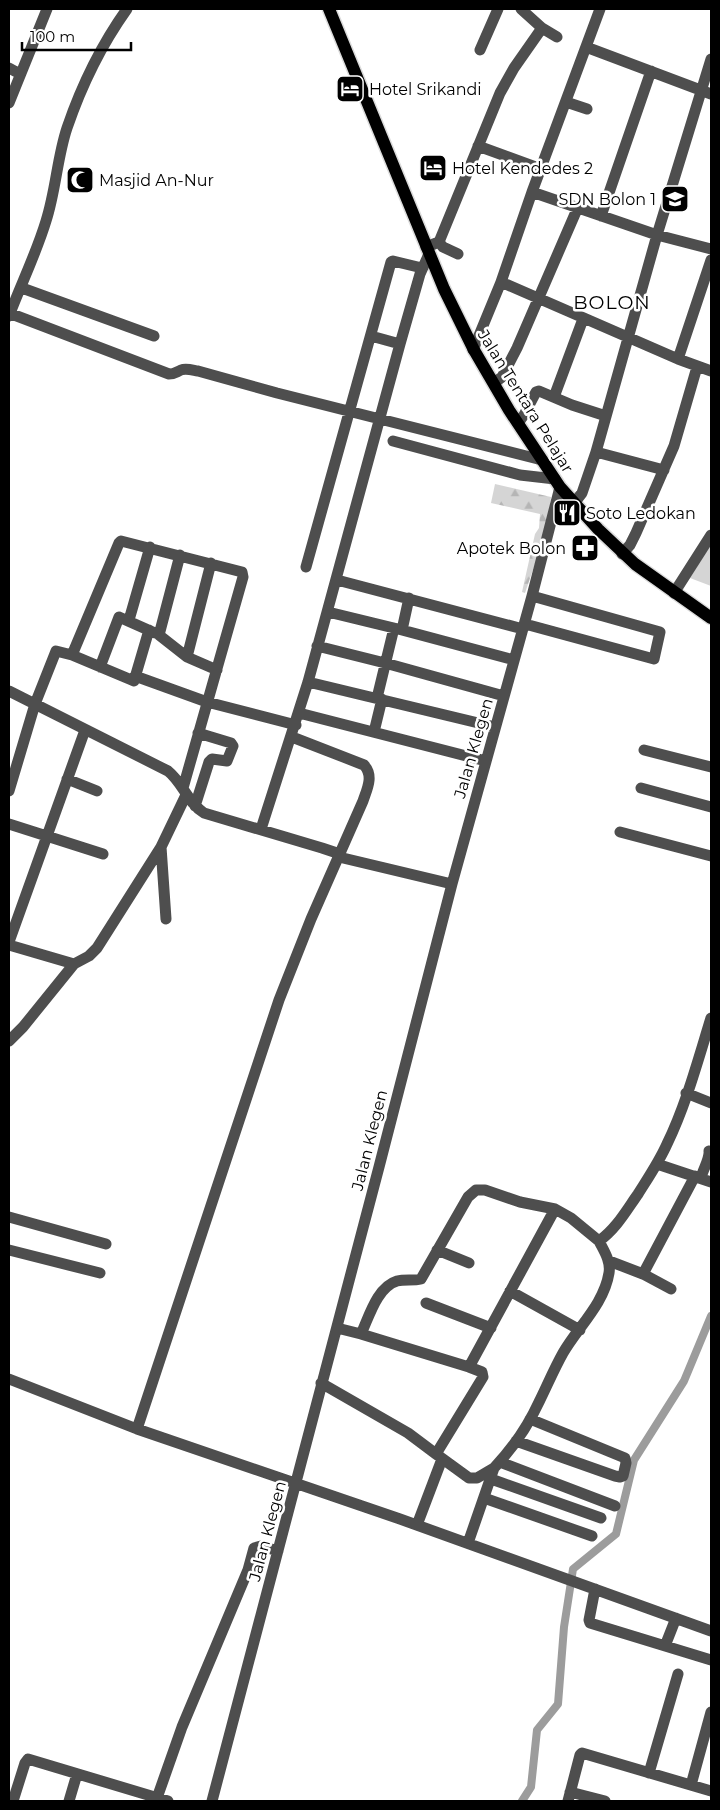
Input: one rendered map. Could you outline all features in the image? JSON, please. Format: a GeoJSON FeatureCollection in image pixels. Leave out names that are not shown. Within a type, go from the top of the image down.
{"type":"FeatureCollection","features":[{"type":"Feature","properties":{"kind":"main road","name":"Jalan Tentara Pelajar"},"geometry":{"type":"LineString","coordinates":[[329,9],[428,250],[473,350],[518,423],[557,483],[622,554],[711,618]]}},
{"type":"Feature","properties":{"kind":"street"},"geometry":{"type":"LineString","coordinates":[[9,103],[48,9]]}},
{"type":"Feature","properties":{"kind":"street"},"geometry":{"type":"LineString","coordinates":[[480,50],[498,9]]}},
{"type":"Feature","properties":{"kind":"street"},"geometry":{"type":"LineString","coordinates":[[521,9],[542,28],[557,37]]}},
{"type":"Feature","properties":{"kind":"street"},"geometry":{"type":"LineString","coordinates":[[473,350],[501,282],[540,169],[600,9]]}},
{"type":"Feature","properties":{"kind":"street"},"geometry":{"type":"LineString","coordinates":[[121,10],[67,129],[46,221],[22,288],[9,314],[161,372],[173,374],[187,369],[198,371],[542,460]]}},
{"type":"Feature","properties":{"kind":"street"},"geometry":{"type":"LineString","coordinates":[[261,829],[296,725],[400,344],[428,250],[439,242],[507,80],[542,28]]}},
{"type":"Feature","properties":{"kind":"street"},"geometry":{"type":"LineString","coordinates":[[586,47],[706,92]]}},
{"type":"Feature","properties":{"kind":"street"},"geometry":{"type":"LineString","coordinates":[[575,502],[582,493],[596,452],[657,235],[706,92],[711,60]]}},
{"type":"Feature","properties":{"kind":"street"},"geometry":{"type":"LineString","coordinates":[[9,68],[20,74]]}},
{"type":"Feature","properties":{"kind":"street"},"geometry":{"type":"LineString","coordinates":[[601,216],[651,72]]}},
{"type":"Feature","properties":{"kind":"street"},"geometry":{"type":"LineString","coordinates":[[566,102],[587,109]]}},
{"type":"Feature","properties":{"kind":"street"},"geometry":{"type":"LineString","coordinates":[[478,146],[540,169]]}},
{"type":"Feature","properties":{"kind":"street"},"geometry":{"type":"LineString","coordinates":[[532,192],[657,235],[711,249]]}},
{"type":"Feature","properties":{"kind":"street"},"geometry":{"type":"LineString","coordinates":[[494,383],[502,377],[517,348],[578,208]]}},
{"type":"Feature","properties":{"kind":"street"},"geometry":{"type":"LineString","coordinates":[[439,242],[443,247],[458,254]]}},
{"type":"Feature","properties":{"kind":"street"},"geometry":{"type":"LineString","coordinates":[[678,359],[711,260]]}},
{"type":"Feature","properties":{"kind":"street"},"geometry":{"type":"LineString","coordinates":[[306,567],[392,261],[422,268]]}},
{"type":"Feature","properties":{"kind":"street"},"geometry":{"type":"LineString","coordinates":[[501,282],[696,367],[711,371]]}},
{"type":"Feature","properties":{"kind":"street"},"geometry":{"type":"LineString","coordinates":[[22,288],[154,336]]}},
{"type":"Feature","properties":{"kind":"street"},"geometry":{"type":"LineString","coordinates":[[554,397],[583,319]]}},
{"type":"Feature","properties":{"kind":"street"},"geometry":{"type":"LineString","coordinates":[[371,336],[400,344]]}},
{"type":"Feature","properties":{"kind":"street"},"geometry":{"type":"LineString","coordinates":[[622,554],[630,545],[636,533],[664,470],[681,425],[696,367]]}},
{"type":"Feature","properties":{"kind":"street"},"geometry":{"type":"LineString","coordinates":[[518,423],[524,416],[536,392],[540,391],[606,416]]}},
{"type":"Feature","properties":{"kind":"street"},"geometry":{"type":"LineString","coordinates":[[393,441],[557,483]]}},
{"type":"Feature","properties":{"kind":"street"},"geometry":{"type":"LineString","coordinates":[[596,452],[664,470]]}},
{"type":"Feature","properties":{"kind":"street","name":"Jalan Klegen"},"geometry":{"type":"LineString","coordinates":[[212,1801],[297,1484],[321,1383],[337,1328],[452,884],[532,596],[557,483]]}},
{"type":"Feature","properties":{"kind":"street"},"geometry":{"type":"LineString","coordinates":[[674,592],[711,536]]}},
{"type":"Feature","properties":{"kind":"street"},"geometry":{"type":"LineString","coordinates":[[9,1041],[24,1027],[74,964],[89,956],[97,948],[161,847],[185,791],[198,733],[201,703],[217,670],[243,574],[241,571],[124,540],[119,543],[72,655]]}},
{"type":"Feature","properties":{"kind":"street"},"geometry":{"type":"LineString","coordinates":[[129,620],[150,547]]}},
{"type":"Feature","properties":{"kind":"street"},"geometry":{"type":"LineString","coordinates":[[134,678],[154,633],[180,555]]}},
{"type":"Feature","properties":{"kind":"street"},"geometry":{"type":"LineString","coordinates":[[187,657],[211,563]]}},
{"type":"Feature","properties":{"kind":"street"},"geometry":{"type":"LineString","coordinates":[[337,580],[524,626],[653,664],[663,619]]}},
{"type":"Feature","properties":{"kind":"street"},"geometry":{"type":"LineString","coordinates":[[532,596],[660,632]]}},
{"type":"Feature","properties":{"kind":"street"},"geometry":{"type":"LineString","coordinates":[[374,732],[385,663],[409,598]]}},
{"type":"Feature","properties":{"kind":"street"},"geometry":{"type":"LineString","coordinates":[[328,612],[514,660]]}},
{"type":"Feature","properties":{"kind":"street"},"geometry":{"type":"LineString","coordinates":[[100,667],[118,618],[121,616],[154,633],[187,657],[217,670]]}},
{"type":"Feature","properties":{"kind":"street"},"geometry":{"type":"LineString","coordinates":[[317,646],[504,696]]}},
{"type":"Feature","properties":{"kind":"street"},"geometry":{"type":"LineString","coordinates":[[9,791],[35,704],[56,651],[72,655],[201,703],[296,725]]}},
{"type":"Feature","properties":{"kind":"street"},"geometry":{"type":"LineString","coordinates":[[308,682],[495,728]]}},
{"type":"Feature","properties":{"kind":"street"},"geometry":{"type":"LineString","coordinates":[[9,691],[168,771],[195,806],[204,813],[332,851],[343,858],[452,884]]}},
{"type":"Feature","properties":{"kind":"street"},"geometry":{"type":"LineString","coordinates":[[299,713],[486,760]]}},
{"type":"Feature","properties":{"kind":"street"},"geometry":{"type":"LineString","coordinates":[[74,964],[9,943],[85,730]]}},
{"type":"Feature","properties":{"kind":"street"},"geometry":{"type":"LineString","coordinates":[[195,806],[209,762],[212,759],[227,761],[233,746],[231,743],[198,733]]}},
{"type":"Feature","properties":{"kind":"street"},"geometry":{"type":"LineString","coordinates":[[137,1429],[279,1000],[311,919],[363,801],[369,782],[368,772],[364,765],[292,737]]}},
{"type":"Feature","properties":{"kind":"street"},"geometry":{"type":"LineString","coordinates":[[644,750],[711,768]]}},
{"type":"Feature","properties":{"kind":"street"},"geometry":{"type":"LineString","coordinates":[[67,778],[97,791]]}},
{"type":"Feature","properties":{"kind":"street"},"geometry":{"type":"LineString","coordinates":[[641,788],[711,807]]}},
{"type":"Feature","properties":{"kind":"street"},"geometry":{"type":"LineString","coordinates":[[9,824],[103,854]]}},
{"type":"Feature","properties":{"kind":"street"},"geometry":{"type":"LineString","coordinates":[[620,832],[711,856]]}},
{"type":"Feature","properties":{"kind":"street"},"geometry":{"type":"LineString","coordinates":[[161,847],[166,919]]}},
{"type":"Feature","properties":{"kind":"street"},"geometry":{"type":"LineString","coordinates":[[599,1241],[619,1222],[668,1144],[711,1018]]}},
{"type":"Feature","properties":{"kind":"street"},"geometry":{"type":"LineString","coordinates":[[686,1093],[711,1103]]}},
{"type":"Feature","properties":{"kind":"street"},"geometry":{"type":"LineString","coordinates":[[643,1274],[702,1179],[710,1156],[709,1150]]}},
{"type":"Feature","properties":{"kind":"street"},"geometry":{"type":"LineString","coordinates":[[657,1164],[702,1179]]}},
{"type":"Feature","properties":{"kind":"street"},"geometry":{"type":"LineString","coordinates":[[361,1334],[386,1287],[397,1281],[421,1279],[468,1197],[476,1190],[485,1190],[520,1202],[555,1209],[571,1218],[599,1241],[609,1261],[607,1282],[580,1330],[563,1353],[530,1419],[495,1470],[468,1544]]}},
{"type":"Feature","properties":{"kind":"street"},"geometry":{"type":"LineString","coordinates":[[469,1367],[555,1209]]}},
{"type":"Feature","properties":{"kind":"street"},"geometry":{"type":"LineString","coordinates":[[9,1217],[106,1244]]}},
{"type":"Feature","properties":{"kind":"street"},"geometry":{"type":"LineString","coordinates":[[9,1250],[100,1273]]}},
{"type":"Feature","properties":{"kind":"street"},"geometry":{"type":"LineString","coordinates":[[437,1250],[469,1263]]}},
{"type":"Feature","properties":{"kind":"street"},"geometry":{"type":"LineString","coordinates":[[609,1261],[643,1274],[672,1289]]}},
{"type":"Feature","properties":{"kind":"street"},"geometry":{"type":"LineString","coordinates":[[510,1291],[580,1330]]}},
{"type":"Feature","properties":{"kind":"street"},"geometry":{"type":"LineString","coordinates":[[426,1303],[491,1328]]}},
{"type":"Feature","properties":{"kind":"street"},"geometry":{"type":"LineString","coordinates":[[337,1328],[469,1367],[480,1371],[483,1377],[439,1457],[417,1525]]}},
{"type":"Feature","properties":{"kind":"street"},"geometry":{"type":"LineString","coordinates":[[9,1379],[137,1429],[417,1525],[711,1631]]}},
{"type":"Feature","properties":{"kind":"street"},"geometry":{"type":"LineString","coordinates":[[321,1383],[408,1433],[466,1476],[477,1478],[495,1470],[615,1506]]}},
{"type":"Feature","properties":{"kind":"street"},"geometry":{"type":"LineString","coordinates":[[516,1441],[615,1476],[622,1476],[626,1463],[625,1458],[530,1419]]}},
{"type":"Feature","properties":{"kind":"street"},"geometry":{"type":"LineString","coordinates":[[495,1470],[601,1518]]}},
{"type":"Feature","properties":{"kind":"street"},"geometry":{"type":"LineString","coordinates":[[484,1498],[592,1536]]}},
{"type":"Feature","properties":{"kind":"street"},"geometry":{"type":"LineString","coordinates":[[13,1801],[28,1759],[77,1774],[132,1796],[163,1800],[182,1727],[248,1570],[254,1548],[260,1546],[278,1551]]}},
{"type":"Feature","properties":{"kind":"street"},"geometry":{"type":"LineString","coordinates":[[595,1589],[588,1620],[590,1623],[711,1660]]}},
{"type":"Feature","properties":{"kind":"street"},"geometry":{"type":"LineString","coordinates":[[665,1646],[676,1618]]}},
{"type":"Feature","properties":{"kind":"street"},"geometry":{"type":"LineString","coordinates":[[648,1773],[678,1674]]}},
{"type":"Feature","properties":{"kind":"street"},"geometry":{"type":"LineString","coordinates":[[691,1785],[711,1712]]}},
{"type":"Feature","properties":{"kind":"street"},"geometry":{"type":"LineString","coordinates":[[605,1801],[569,1796],[582,1753],[711,1791]]}},
{"type":"Feature","properties":{"kind":"street"},"geometry":{"type":"LineString","coordinates":[[69,1801],[77,1774]]}},
{"type":"Feature","properties":{"kind":"green space"},"geometry":{"type":"Polygon","coordinates":[[[495,484],[551,497],[547,529],[525,593],[522,592],[535,534],[539,528],[540,514],[491,503],[495,484]]]}},
{"type":"Feature","properties":{"kind":"green space"},"geometry":{"type":"Polygon","coordinates":[[[711,544],[711,586],[690,578],[711,544]]]}},
{"type":"Feature","properties":{"kind":"waterway"},"geometry":{"type":"LineString","coordinates":[[522,1801],[531,1787],[537,1730],[558,1704],[564,1627],[573,1569],[616,1534],[634,1460],[684,1381],[711,1316]]}},
{"type":"Feature","properties":{"kind":"place","name":"Hotel Srikandi"},"geometry":{"type":"Point","coordinates":[350,89]}},
{"type":"Feature","properties":{"kind":"place","name":"Hotel Kendedes 2"},"geometry":{"type":"Point","coordinates":[433,168]}},
{"type":"Feature","properties":{"kind":"place","name":"Masjid An-Nur"},"geometry":{"type":"Point","coordinates":[80,180]}},
{"type":"Feature","properties":{"kind":"place","name":"SDN Bolon 1"},"geometry":{"type":"Point","coordinates":[675,199]}},
{"type":"Feature","properties":{"kind":"place","name":"Soto Ledokan"},"geometry":{"type":"Point","coordinates":[567,513]}},
{"type":"Feature","properties":{"kind":"place","name":"Apotek Bolon"},"geometry":{"type":"Point","coordinates":[585,548]}},
{"type":"Feature","properties":{"kind":"district","name":"BOLON"},"geometry":{"type":"Point","coordinates":[612,302]}}]}
